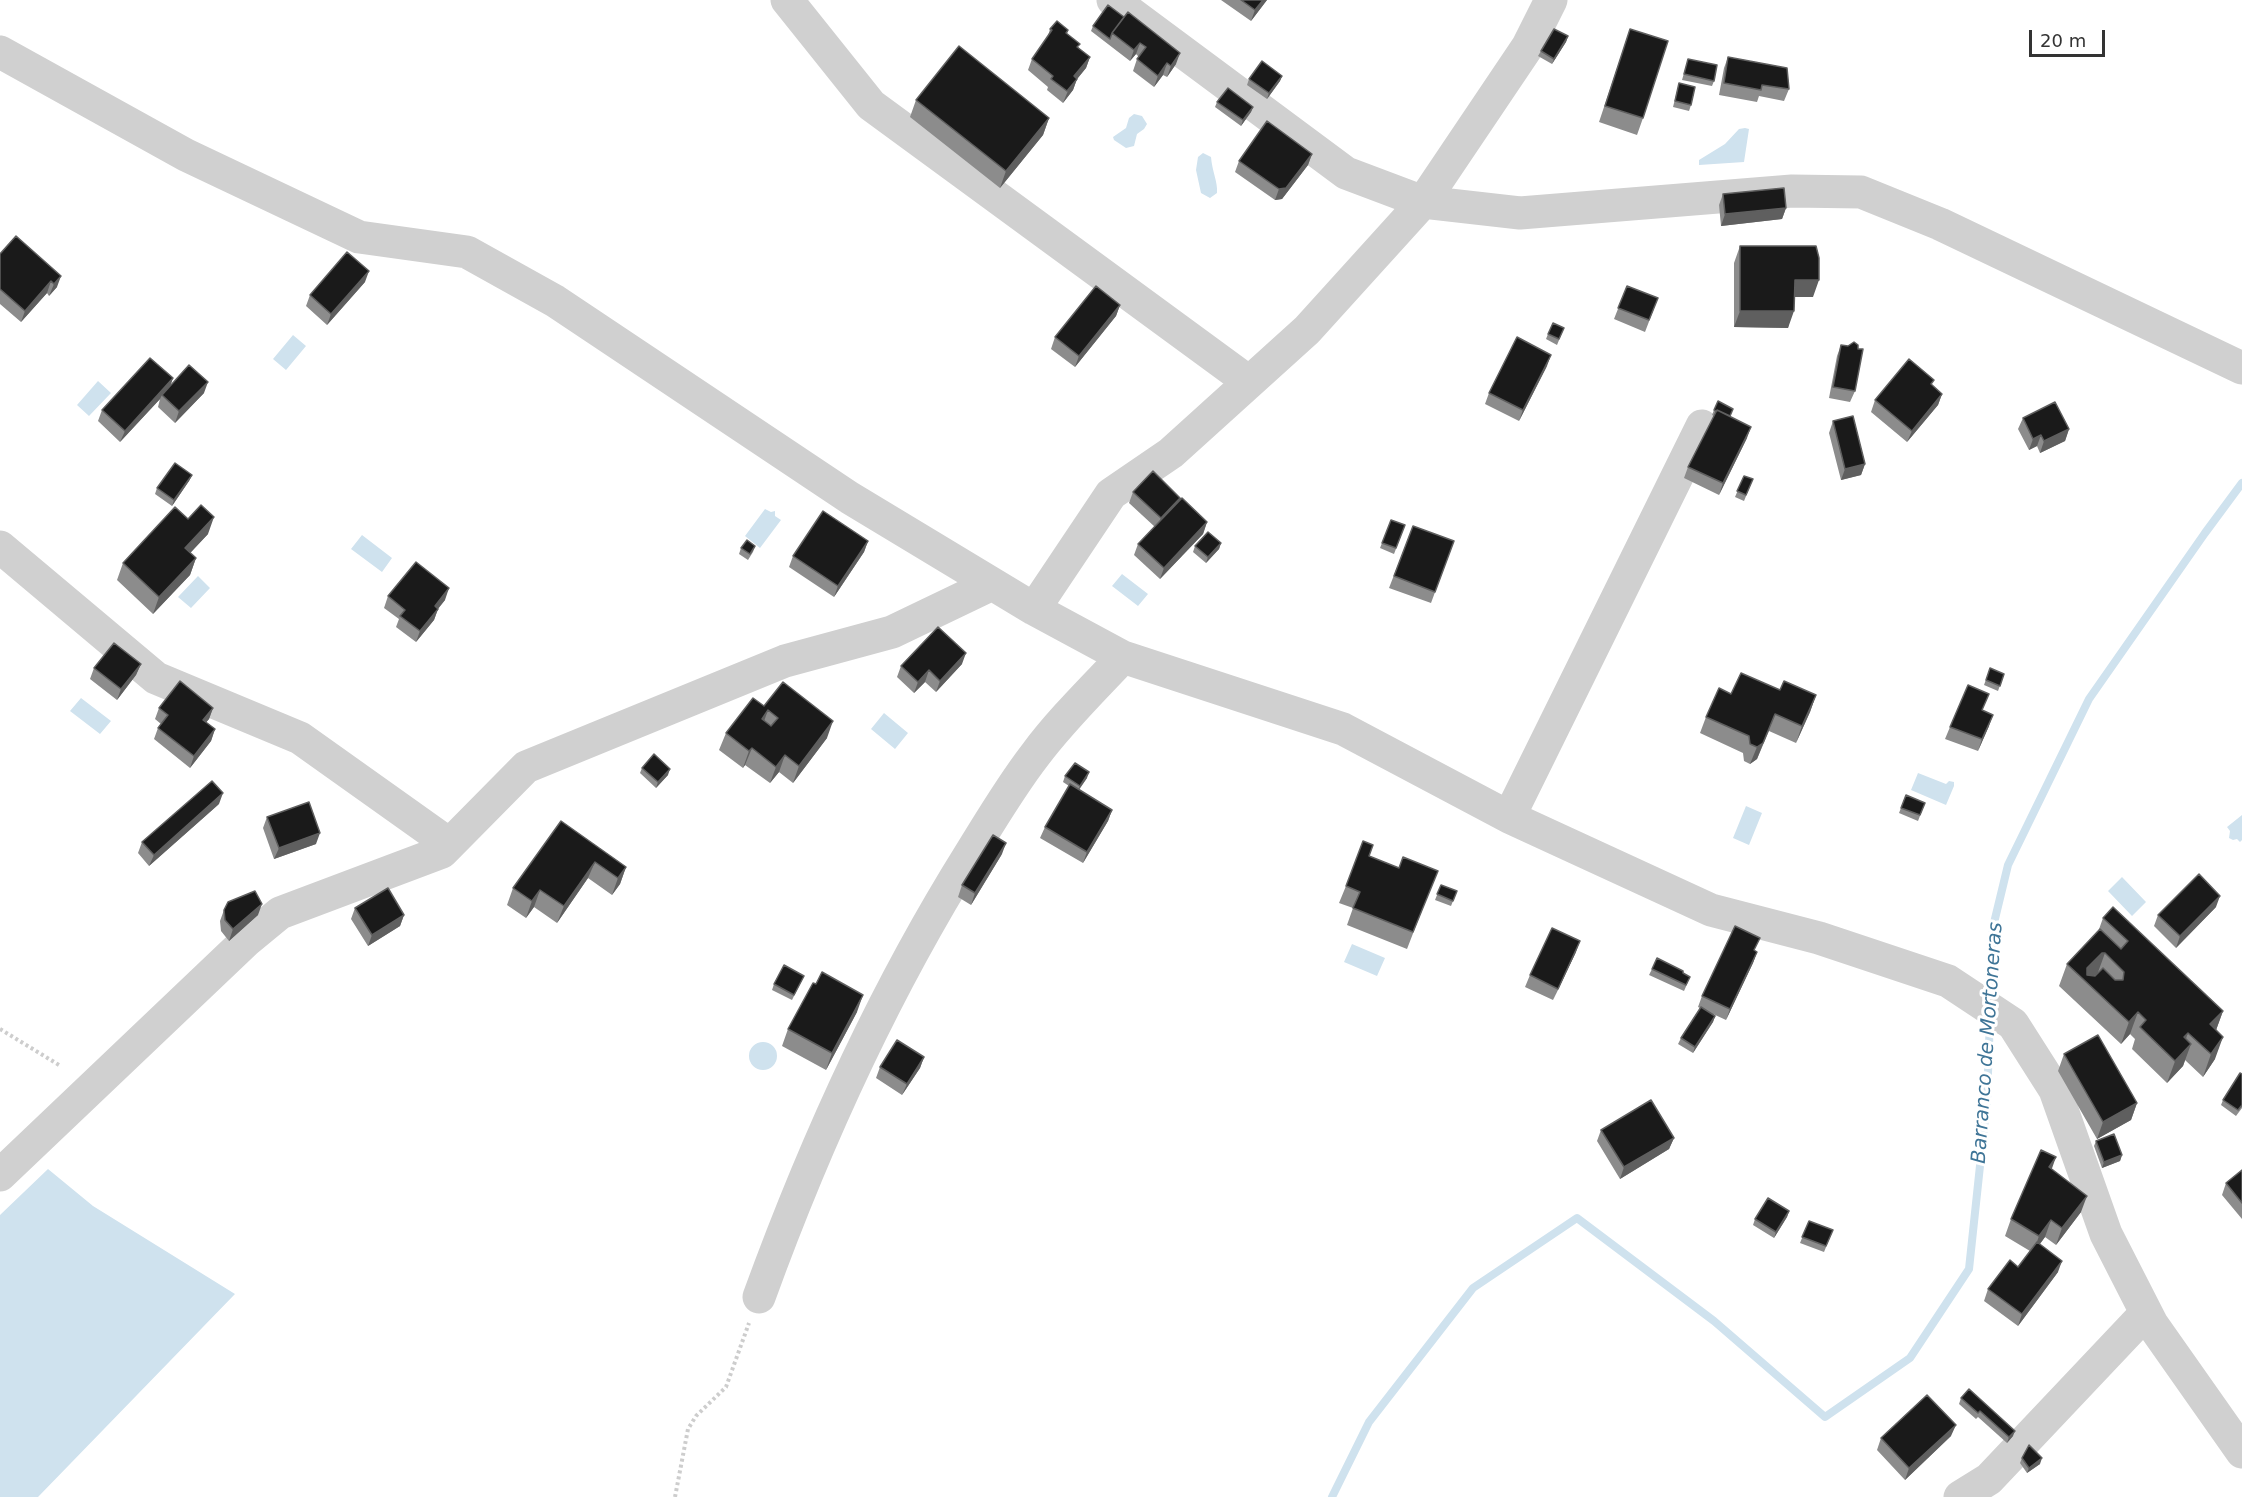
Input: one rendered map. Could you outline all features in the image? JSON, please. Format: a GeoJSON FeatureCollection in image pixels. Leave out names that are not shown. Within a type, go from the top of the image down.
{"type":"FeatureCollection","features":[{"type":"Feature","properties":{"kind":"street"},"geometry":{"type":"LineString","coordinates":[[787,0],[871,105],[1249,382]]}},
{"type":"Feature","properties":{"kind":"street"},"geometry":{"type":"LineString","coordinates":[[1113,0],[1346,173],[1423,202],[1520,213],[1792,191],[1861,192],[1940,224],[2242,368]]}},
{"type":"Feature","properties":{"kind":"street"},"geometry":{"type":"LineString","coordinates":[[1034,609],[1111,494],[1170,453],[1307,330],[1423,202],[1528,46],[1551,0]]}},
{"type":"Feature","properties":{"kind":"street"},"geometry":{"type":"LineString","coordinates":[[0,52],[186,155],[359,237],[467,252],[555,300],[850,498],[1034,609],[1123,657],[1343,729],[1509,817],[1712,910],[1819,938],[1948,981],[2013,1024],[2055,1090],[2106,1234],[2146,1313],[2242,1452]]}},
{"type":"Feature","properties":{"kind":"street"},"geometry":{"type":"LineString","coordinates":[[1509,817],[1702,426]]}},
{"type":"Feature","properties":{"kind":"street"},"geometry":{"type":"LineString","coordinates":[[0,547],[156,678],[300,738],[449,844]]}},
{"type":"Feature","properties":{"kind":"street"},"geometry":{"type":"LineString","coordinates":[[0,1175],[264,924],[280,913],[442,852],[526,767],[785,661],[892,632],[992,584]]}},
{"type":"Feature","properties":{"kind":"street"},"geometry":{"type":"LineString","coordinates":[[759,1297],[787,1220],[820,1143],[907,960],[953,881],[1034,756],[1056,728],[1123,657]]}},
{"type":"Feature","properties":{"kind":"street"},"geometry":{"type":"LineString","coordinates":[[1960,1497],[1989,1479],[2146,1313]]}},
{"type":"Feature","properties":{"kind":"path"},"geometry":{"type":"LineString","coordinates":[[0,1029],[59,1065]]}},
{"type":"Feature","properties":{"kind":"path"},"geometry":{"type":"LineString","coordinates":[[675,1497],[688,1429],[696,1416],[726,1387],[759,1297]]}},
{"type":"Feature","properties":{"kind":"water"},"geometry":{"type":"Polygon","coordinates":[[[1134,114],[1142,116],[1147,124],[1137,134],[1134,146],[1126,148],[1113,137],[1126,128],[1129,118],[1134,114]]]}},
{"type":"Feature","properties":{"kind":"water"},"geometry":{"type":"Polygon","coordinates":[[[1739,129],[1749,129],[1744,162],[1699,165],[1699,160],[1725,144],[1739,129]]]}},
{"type":"Feature","properties":{"kind":"water"},"geometry":{"type":"Polygon","coordinates":[[[1203,153],[1211,157],[1217,185],[1217,193],[1210,198],[1201,193],[1196,170],[1198,157],[1203,153]]]}},
{"type":"Feature","properties":{"kind":"water"},"geometry":{"type":"Polygon","coordinates":[[[293,335],[306,346],[286,370],[273,359],[293,335]]]}},
{"type":"Feature","properties":{"kind":"water"},"geometry":{"type":"Polygon","coordinates":[[[98,381],[111,393],[89,416],[77,405],[98,381]]]}},
{"type":"Feature","properties":{"kind":"water"},"geometry":{"type":"Polygon","coordinates":[[[765,509],[775,511],[775,516],[781,520],[760,548],[745,536],[765,509]]]}},
{"type":"Feature","properties":{"kind":"water"},"geometry":{"type":"Polygon","coordinates":[[[362,535],[392,558],[382,572],[351,549],[362,535]]]}},
{"type":"Feature","properties":{"kind":"water"},"geometry":{"type":"Polygon","coordinates":[[[1122,574],[1148,594],[1138,606],[1112,586],[1122,574]]]}},
{"type":"Feature","properties":{"kind":"water"},"geometry":{"type":"Polygon","coordinates":[[[198,576],[210,588],[191,608],[178,597],[198,576]]]}},
{"type":"Feature","properties":{"kind":"water"},"geometry":{"type":"Polygon","coordinates":[[[81,698],[111,721],[100,734],[70,711],[81,698]]]}},
{"type":"Feature","properties":{"kind":"water"},"geometry":{"type":"Polygon","coordinates":[[[884,713],[908,733],[895,749],[871,729],[884,713]]]}},
{"type":"Feature","properties":{"kind":"water"},"geometry":{"type":"Polygon","coordinates":[[[1918,773],[1946,784],[1949,781],[1954,782],[1946,805],[1911,790],[1918,773]]]}},
{"type":"Feature","properties":{"kind":"water"},"geometry":{"type":"Polygon","coordinates":[[[1746,806],[1762,813],[1749,845],[1733,838],[1746,806]]]}},
{"type":"Feature","properties":{"kind":"water"},"geometry":{"type":"Polygon","coordinates":[[[2242,815],[2242,840],[2240,842],[2229,838],[2230,831],[2227,827],[2242,815]]]}},
{"type":"Feature","properties":{"kind":"water"},"geometry":{"type":"Polygon","coordinates":[[[2122,877],[2146,902],[2132,916],[2108,891],[2122,877]]]}},
{"type":"Feature","properties":{"kind":"water"},"geometry":{"type":"Polygon","coordinates":[[[1352,944],[1385,958],[1377,976],[1344,962],[1352,944]]]}},
{"type":"Feature","properties":{"kind":"water"},"geometry":{"type":"Polygon","coordinates":[[[763,1042],[773,1046],[777,1056],[773,1066],[763,1070],[753,1066],[749,1056],[753,1046],[763,1042]]]}},
{"type":"Feature","properties":{"kind":"water"},"geometry":{"type":"Polygon","coordinates":[[[48,1169],[93,1206],[235,1294],[38,1497],[0,1497],[0,1215],[48,1169]]]}},
{"type":"Feature","properties":{"kind":"building"},"geometry":{"type":"Polygon","coordinates":[[[1241,0],[1263,0],[1255,10],[1241,0]]]}},
{"type":"Feature","properties":{"kind":"building"},"geometry":{"type":"Polygon","coordinates":[[[1108,5],[1124,17],[1110,39],[1093,26],[1108,5]]]}},
{"type":"Feature","properties":{"kind":"building"},"geometry":{"type":"Polygon","coordinates":[[[1128,12],[1180,53],[1171,66],[1167,63],[1158,76],[1137,59],[1146,47],[1140,43],[1134,50],[1112,33],[1128,12]]]}},
{"type":"Feature","properties":{"kind":"building"},"geometry":{"type":"Polygon","coordinates":[[[1057,21],[1068,30],[1066,33],[1080,44],[1077,47],[1090,57],[1074,76],[1077,79],[1067,91],[1051,79],[1053,76],[1032,59],[1057,21]]]}},
{"type":"Feature","properties":{"kind":"building"},"geometry":{"type":"Polygon","coordinates":[[[1554,29],[1568,36],[1554,59],[1541,51],[1554,29]]]}},
{"type":"Feature","properties":{"kind":"building"},"geometry":{"type":"Polygon","coordinates":[[[1630,29],[1668,41],[1643,118],[1605,106],[1630,29]]]}},
{"type":"Feature","properties":{"kind":"building"},"geometry":{"type":"Polygon","coordinates":[[[959,46],[1049,118],[1006,171],[916,100],[959,46]]]}},
{"type":"Feature","properties":{"kind":"building"},"geometry":{"type":"Polygon","coordinates":[[[1728,57],[1787,68],[1789,89],[1762,85],[1761,90],[1724,83],[1728,57]]]}},
{"type":"Feature","properties":{"kind":"building"},"geometry":{"type":"Polygon","coordinates":[[[1688,59],[1717,65],[1714,81],[1684,74],[1688,59]]]}},
{"type":"Feature","properties":{"kind":"building"},"geometry":{"type":"Polygon","coordinates":[[[1262,61],[1282,76],[1269,93],[1249,79],[1262,61]]]}},
{"type":"Feature","properties":{"kind":"building"},"geometry":{"type":"Polygon","coordinates":[[[1679,83],[1695,87],[1691,105],[1675,101],[1679,83]]]}},
{"type":"Feature","properties":{"kind":"building"},"geometry":{"type":"Polygon","coordinates":[[[1228,88],[1253,107],[1243,120],[1217,102],[1228,88]]]}},
{"type":"Feature","properties":{"kind":"building"},"geometry":{"type":"Polygon","coordinates":[[[1267,121],[1312,154],[1286,188],[1279,189],[1239,161],[1267,121]]]}},
{"type":"Feature","properties":{"kind":"building"},"geometry":{"type":"Polygon","coordinates":[[[1784,188],[1786,208],[1725,214],[1723,194],[1784,188]]]}},
{"type":"Feature","properties":{"kind":"building"},"geometry":{"type":"Polygon","coordinates":[[[16,236],[61,276],[54,284],[51,281],[25,311],[0,289],[0,254],[16,236]]]}},
{"type":"Feature","properties":{"kind":"building"},"geometry":{"type":"Polygon","coordinates":[[[1740,246],[1816,246],[1819,258],[1819,280],[1795,280],[1794,311],[1740,311],[1740,246]]]}},
{"type":"Feature","properties":{"kind":"building"},"geometry":{"type":"Polygon","coordinates":[[[347,252],[369,271],[331,314],[310,295],[347,252]]]}},
{"type":"Feature","properties":{"kind":"building"},"geometry":{"type":"Polygon","coordinates":[[[1096,286],[1120,305],[1079,356],[1055,337],[1096,286]]]}},
{"type":"Feature","properties":{"kind":"building"},"geometry":{"type":"Polygon","coordinates":[[[1627,286],[1658,298],[1649,320],[1618,308],[1627,286]]]}},
{"type":"Feature","properties":{"kind":"building"},"geometry":{"type":"Polygon","coordinates":[[[1553,323],[1564,328],[1559,339],[1548,334],[1553,323]]]}},
{"type":"Feature","properties":{"kind":"building"},"geometry":{"type":"Polygon","coordinates":[[[1517,337],[1551,355],[1523,410],[1489,393],[1517,337]]]}},
{"type":"Feature","properties":{"kind":"building"},"geometry":{"type":"Polygon","coordinates":[[[1854,342],[1858,345],[1858,349],[1863,349],[1855,391],[1833,387],[1841,345],[1848,346],[1854,342]]]}},
{"type":"Feature","properties":{"kind":"building"},"geometry":{"type":"Polygon","coordinates":[[[150,358],[173,378],[125,431],[102,410],[150,358]]]}},
{"type":"Feature","properties":{"kind":"building"},"geometry":{"type":"Polygon","coordinates":[[[1909,359],[1934,380],[1931,384],[1942,394],[1912,431],[1875,400],[1909,359]]]}},
{"type":"Feature","properties":{"kind":"building"},"geometry":{"type":"Polygon","coordinates":[[[189,365],[208,382],[179,411],[162,395],[189,365]]]}},
{"type":"Feature","properties":{"kind":"building"},"geometry":{"type":"Polygon","coordinates":[[[1718,401],[1733,409],[1730,416],[1714,410],[1718,401]]]}},
{"type":"Feature","properties":{"kind":"building"},"geometry":{"type":"Polygon","coordinates":[[[2055,402],[2069,429],[2044,441],[2041,435],[2033,439],[2023,418],[2055,402]]]}},
{"type":"Feature","properties":{"kind":"building"},"geometry":{"type":"Polygon","coordinates":[[[1717,410],[1751,427],[1723,483],[1688,467],[1717,410]]]}},
{"type":"Feature","properties":{"kind":"building"},"geometry":{"type":"Polygon","coordinates":[[[1853,416],[1865,464],[1845,469],[1833,421],[1853,416]]]}},
{"type":"Feature","properties":{"kind":"building"},"geometry":{"type":"Polygon","coordinates":[[[175,463],[192,475],[174,500],[157,488],[175,463]]]}},
{"type":"Feature","properties":{"kind":"building"},"geometry":{"type":"Polygon","coordinates":[[[1153,471],[1180,498],[1161,518],[1133,492],[1153,471]]]}},
{"type":"Feature","properties":{"kind":"building"},"geometry":{"type":"Polygon","coordinates":[[[1744,476],[1753,479],[1746,495],[1737,491],[1744,476]]]}},
{"type":"Feature","properties":{"kind":"building"},"geometry":{"type":"Polygon","coordinates":[[[1182,498],[1207,522],[1164,568],[1138,544],[1182,498]]]}},
{"type":"Feature","properties":{"kind":"building"},"geometry":{"type":"Polygon","coordinates":[[[201,505],[214,517],[185,548],[196,558],[159,597],[123,563],[175,507],[188,519],[201,505]]]}},
{"type":"Feature","properties":{"kind":"building"},"geometry":{"type":"Polygon","coordinates":[[[823,511],[868,541],[838,586],[793,556],[823,511]]]}},
{"type":"Feature","properties":{"kind":"building"},"geometry":{"type":"Polygon","coordinates":[[[1391,520],[1405,525],[1396,548],[1382,543],[1391,520]]]}},
{"type":"Feature","properties":{"kind":"building"},"geometry":{"type":"Polygon","coordinates":[[[1413,526],[1454,541],[1435,592],[1394,576],[1413,526]]]}},
{"type":"Feature","properties":{"kind":"building"},"geometry":{"type":"Polygon","coordinates":[[[1208,532],[1221,543],[1208,557],[1195,546],[1208,532]]]}},
{"type":"Feature","properties":{"kind":"building"},"geometry":{"type":"Polygon","coordinates":[[[747,540],[755,546],[750,554],[741,548],[747,540]]]}},
{"type":"Feature","properties":{"kind":"building"},"geometry":{"type":"Polygon","coordinates":[[[416,562],[449,588],[435,606],[438,609],[420,631],[400,616],[405,610],[388,596],[416,562]]]}},
{"type":"Feature","properties":{"kind":"building"},"geometry":{"type":"Polygon","coordinates":[[[938,627],[966,653],[940,681],[929,670],[918,682],[901,666],[938,627]]]}},
{"type":"Feature","properties":{"kind":"building"},"geometry":{"type":"Polygon","coordinates":[[[114,643],[141,664],[121,689],[94,668],[114,643]]]}},
{"type":"Feature","properties":{"kind":"building"},"geometry":{"type":"Polygon","coordinates":[[[1990,668],[2004,674],[2000,686],[1986,680],[1990,668]]]}},
{"type":"Feature","properties":{"kind":"building"},"geometry":{"type":"Polygon","coordinates":[[[1741,673],[1780,690],[1784,681],[1816,695],[1802,726],[1775,714],[1763,743],[1757,747],[1750,744],[1749,736],[1706,717],[1719,688],[1731,694],[1741,673]]]}},
{"type":"Feature","properties":{"kind":"building"},"geometry":{"type":"Polygon","coordinates":[[[180,681],[213,708],[203,720],[215,729],[194,756],[158,728],[168,715],[159,708],[180,681]]]}},
{"type":"Feature","properties":{"kind":"building"},"geometry":{"type":"Polygon","coordinates":[[[783,682],[833,721],[799,766],[785,755],[776,767],[752,748],[749,751],[726,733],[753,698],[764,706],[783,682]],[[768,710],[762,719],[771,726],[778,718],[768,710]]]}},
{"type":"Feature","properties":{"kind":"building"},"geometry":{"type":"Polygon","coordinates":[[[1968,685],[1989,694],[1982,710],[1993,715],[1982,739],[1950,727],[1968,685]]]}},
{"type":"Feature","properties":{"kind":"building"},"geometry":{"type":"Polygon","coordinates":[[[654,754],[670,769],[658,782],[642,768],[654,754]]]}},
{"type":"Feature","properties":{"kind":"building"},"geometry":{"type":"Polygon","coordinates":[[[1075,763],[1089,772],[1080,786],[1065,776],[1075,763]]]}},
{"type":"Feature","properties":{"kind":"building"},"geometry":{"type":"Polygon","coordinates":[[[212,781],[223,793],[154,855],[142,842],[212,781]]]}},
{"type":"Feature","properties":{"kind":"building"},"geometry":{"type":"Polygon","coordinates":[[[1070,784],[1112,810],[1087,852],[1045,827],[1070,784]]]}},
{"type":"Feature","properties":{"kind":"building"},"geometry":{"type":"Polygon","coordinates":[[[1906,795],[1925,803],[1920,815],[1901,808],[1906,795]]]}},
{"type":"Feature","properties":{"kind":"building"},"geometry":{"type":"Polygon","coordinates":[[[309,802],[320,833],[279,848],[267,817],[309,802]]]}},
{"type":"Feature","properties":{"kind":"building"},"geometry":{"type":"Polygon","coordinates":[[[561,821],[626,867],[618,878],[595,862],[564,906],[540,890],[532,901],[513,888],[561,821]]]}},
{"type":"Feature","properties":{"kind":"building"},"geometry":{"type":"Polygon","coordinates":[[[993,835],[1006,843],[975,893],[962,885],[993,835]]]}},
{"type":"Feature","properties":{"kind":"building"},"geometry":{"type":"Polygon","coordinates":[[[1363,841],[1373,845],[1369,856],[1399,868],[1403,857],[1438,871],[1413,932],[1353,908],[1360,892],[1346,886],[1363,841]]]}},
{"type":"Feature","properties":{"kind":"building"},"geometry":{"type":"Polygon","coordinates":[[[2199,874],[2220,896],[2180,936],[2158,915],[2199,874]]]}},
{"type":"Feature","properties":{"kind":"building"},"geometry":{"type":"Polygon","coordinates":[[[1441,885],[1457,891],[1453,901],[1437,894],[1441,885]]]}},
{"type":"Feature","properties":{"kind":"building"},"geometry":{"type":"Polygon","coordinates":[[[388,888],[404,915],[372,935],[355,908],[388,888]]]}},
{"type":"Feature","properties":{"kind":"building"},"geometry":{"type":"Polygon","coordinates":[[[255,891],[262,904],[233,929],[225,920],[224,910],[228,902],[255,891]]]}},
{"type":"Feature","properties":{"kind":"building"},"geometry":{"type":"Polygon","coordinates":[[[2113,907],[2223,1011],[2210,1024],[2223,1037],[2211,1054],[2188,1033],[2184,1037],[2191,1044],[2175,1061],[2140,1027],[2146,1020],[2138,1012],[2129,1022],[2067,964],[2100,929],[2121,949],[2128,941],[2103,918],[2113,907]],[[2102,953],[2087,968],[2087,975],[2095,976],[2103,968],[2115,980],[2123,980],[2124,972],[2105,953],[2102,953]]]}},
{"type":"Feature","properties":{"kind":"building"},"geometry":{"type":"Polygon","coordinates":[[[1735,926],[1760,938],[1754,950],[1757,952],[1730,1009],[1702,996],[1735,926]]]}},
{"type":"Feature","properties":{"kind":"building"},"geometry":{"type":"Polygon","coordinates":[[[1552,928],[1580,941],[1558,989],[1530,975],[1552,928]]]}},
{"type":"Feature","properties":{"kind":"building"},"geometry":{"type":"Polygon","coordinates":[[[1657,958],[1690,977],[1686,985],[1652,969],[1657,958]]]}},
{"type":"Feature","properties":{"kind":"building"},"geometry":{"type":"Polygon","coordinates":[[[784,965],[804,976],[794,995],[774,984],[784,965]]]}},
{"type":"Feature","properties":{"kind":"building"},"geometry":{"type":"Polygon","coordinates":[[[822,972],[863,995],[832,1053],[788,1029],[813,983],[816,984],[822,972]]]}},
{"type":"Feature","properties":{"kind":"building"},"geometry":{"type":"Polygon","coordinates":[[[1701,1007],[1715,1016],[1695,1047],[1681,1038],[1701,1007]]]}},
{"type":"Feature","properties":{"kind":"building"},"geometry":{"type":"Polygon","coordinates":[[[2098,1035],[2137,1103],[2103,1122],[2064,1054],[2098,1035]]]}},
{"type":"Feature","properties":{"kind":"building"},"geometry":{"type":"Polygon","coordinates":[[[897,1040],[924,1057],[907,1084],[880,1067],[897,1040]]]}},
{"type":"Feature","properties":{"kind":"building"},"geometry":{"type":"Polygon","coordinates":[[[2240,1073],[2242,1074],[2242,1105],[2238,1110],[2223,1100],[2240,1073]]]}},
{"type":"Feature","properties":{"kind":"building"},"geometry":{"type":"Polygon","coordinates":[[[1651,1100],[1674,1138],[1624,1167],[1601,1130],[1651,1100]]]}},
{"type":"Feature","properties":{"kind":"building"},"geometry":{"type":"Polygon","coordinates":[[[2114,1134],[2122,1155],[2104,1162],[2096,1141],[2114,1134]]]}},
{"type":"Feature","properties":{"kind":"building"},"geometry":{"type":"Polygon","coordinates":[[[2041,1150],[2056,1157],[2049,1167],[2087,1196],[2062,1228],[2051,1220],[2039,1236],[2011,1219],[2041,1150]]]}},
{"type":"Feature","properties":{"kind":"building"},"geometry":{"type":"Polygon","coordinates":[[[2242,1170],[2242,1203],[2226,1183],[2242,1170]]]}},
{"type":"Feature","properties":{"kind":"building"},"geometry":{"type":"Polygon","coordinates":[[[1768,1198],[1789,1211],[1776,1232],[1755,1219],[1768,1198]]]}},
{"type":"Feature","properties":{"kind":"building"},"geometry":{"type":"Polygon","coordinates":[[[1809,1221],[1833,1230],[1826,1246],[1802,1237],[1809,1221]]]}},
{"type":"Feature","properties":{"kind":"building"},"geometry":{"type":"Polygon","coordinates":[[[2037,1242],[2062,1261],[2022,1314],[1988,1289],[2010,1260],[2018,1267],[2037,1242]]]}},
{"type":"Feature","properties":{"kind":"building"},"geometry":{"type":"Polygon","coordinates":[[[1969,1389],[2015,1431],[2009,1437],[1980,1411],[1978,1413],[1961,1398],[1969,1389]]]}},
{"type":"Feature","properties":{"kind":"building"},"geometry":{"type":"Polygon","coordinates":[[[1927,1395],[1956,1425],[1909,1468],[1881,1438],[1927,1395]]]}},
{"type":"Feature","properties":{"kind":"building"},"geometry":{"type":"Polygon","coordinates":[[[2029,1445],[2042,1458],[2029,1468],[2022,1458],[2029,1445]]]}},
{"type":"Feature","properties":{"kind":"waterway","name":"Barranco de Mortoneras"},"geometry":{"type":"LineString","coordinates":[[1991,997],[1993,927],[2008,865],[2089,699],[2242,483]]}},
{"type":"Feature","properties":{"kind":"waterway","name":"Barranco de Mortoneras"},"geometry":{"type":"LineString","coordinates":[[1332,1497],[1369,1422],[1473,1288],[1577,1218],[1714,1321],[1825,1417],[1910,1358],[1969,1269],[1987,1100],[1990,1018]]}}]}
